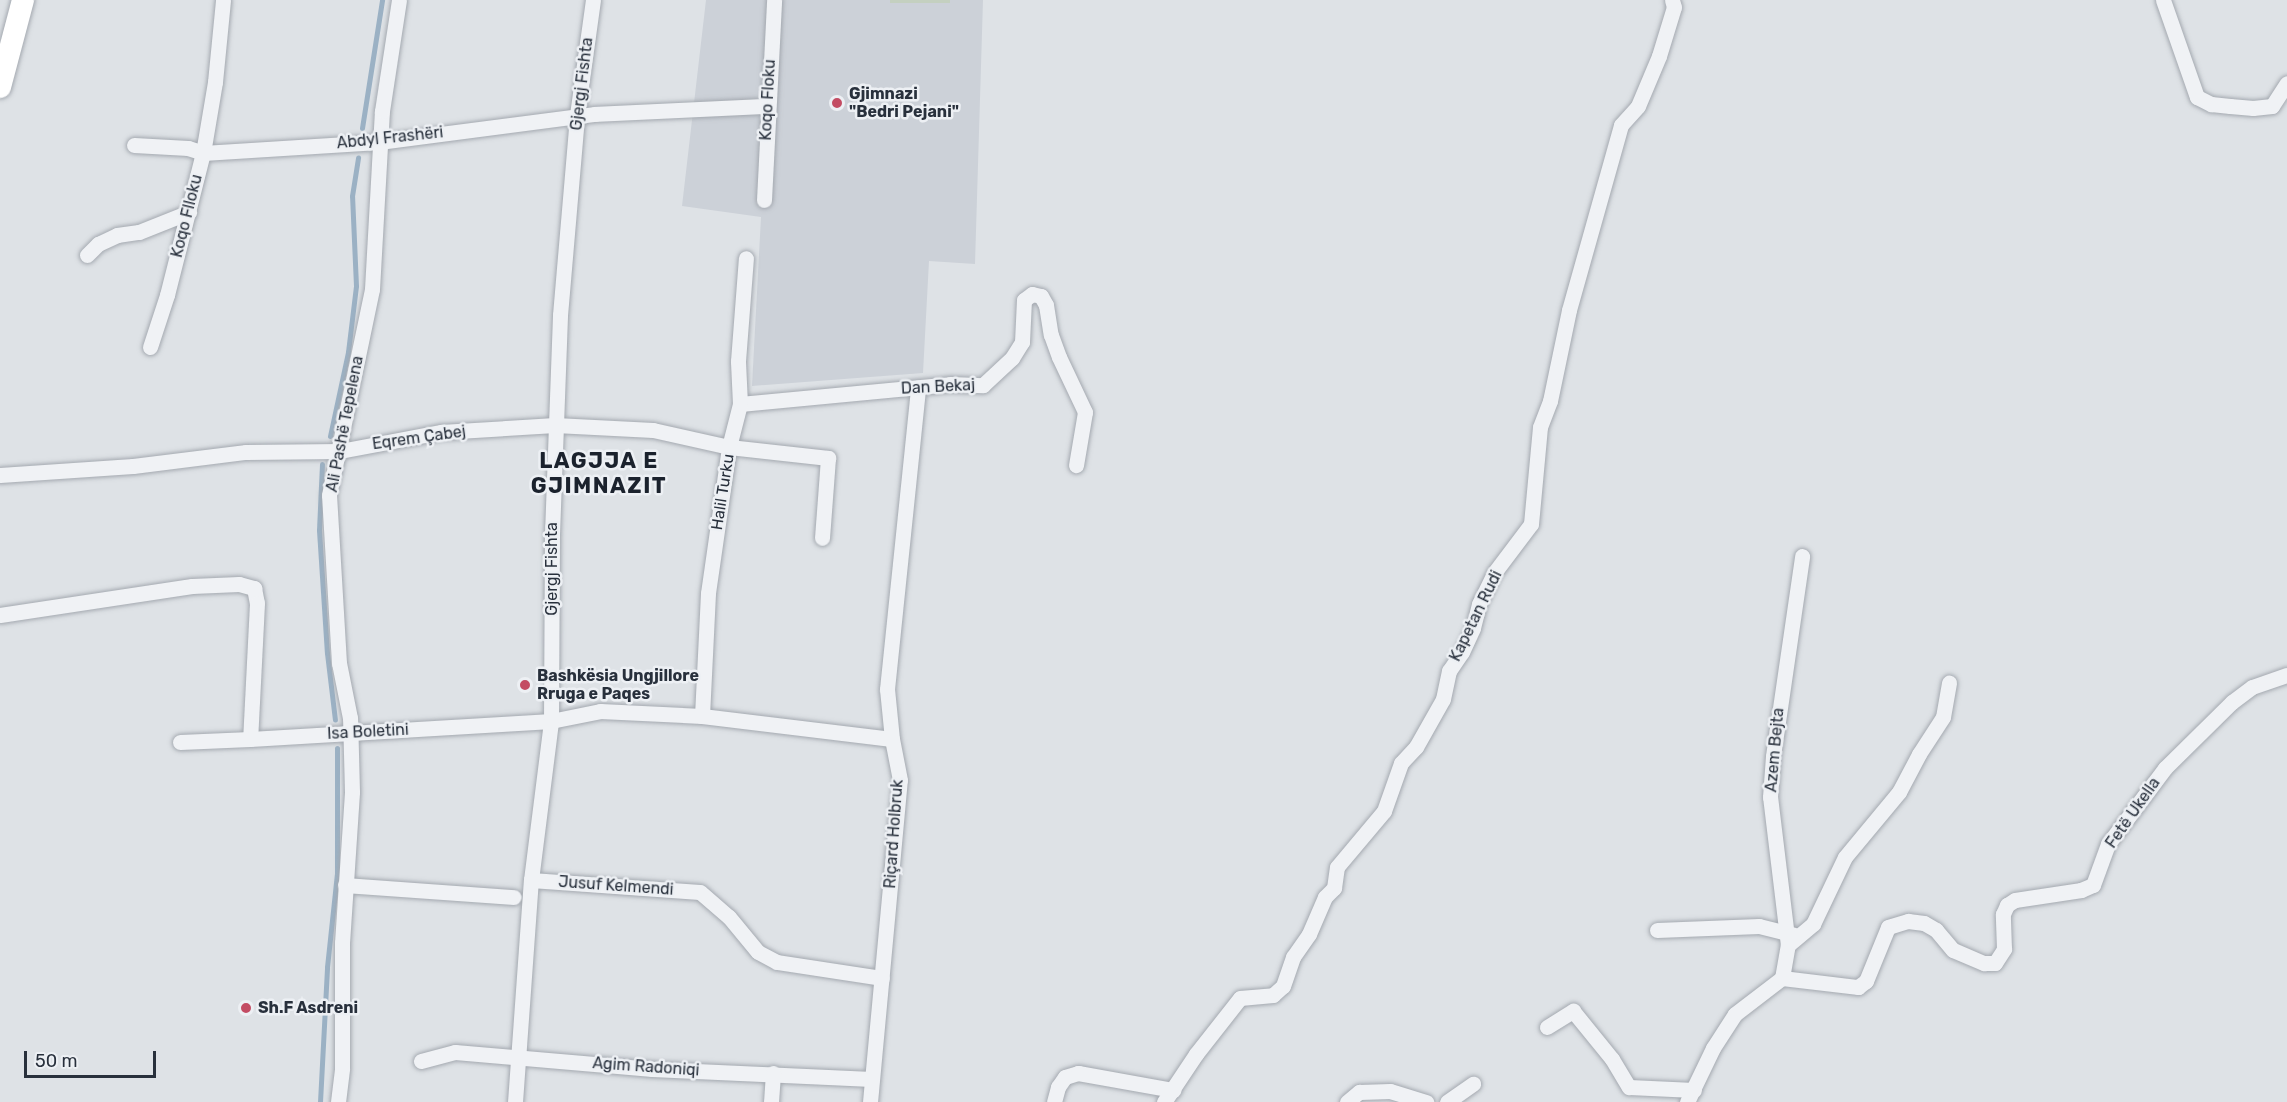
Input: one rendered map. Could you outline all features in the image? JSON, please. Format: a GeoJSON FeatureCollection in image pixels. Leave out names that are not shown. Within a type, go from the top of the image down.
{"type":"FeatureCollection","features":[{"type":"Feature","properties":{"kind":"main road"},"geometry":{"type":"LineString","coordinates":[[0,87],[23,0]]}},
{"type":"Feature","properties":{"kind":"street"},"geometry":{"type":"LineString","coordinates":[[203,153],[223,0]]}},
{"type":"Feature","properties":{"kind":"street","name":"Ali Pashë Tepelena"},"geometry":{"type":"LineString","coordinates":[[338,1102],[342,1068],[341,1005],[345,885],[352,792],[350,718],[339,663],[329,495],[372,289],[380,141],[399,0]]}},
{"type":"Feature","properties":{"kind":"street","name":"Gjergj Fishta"},"geometry":{"type":"LineString","coordinates":[[515,1102],[531,880],[551,721],[555,425],[560,315],[577,115],[593,0]]}},
{"type":"Feature","properties":{"kind":"street","name":"Koqo Floku"},"geometry":{"type":"LineString","coordinates":[[764,200],[774,0]]}},
{"type":"Feature","properties":{"kind":"street","name":"Kapetan Rudi"},"geometry":{"type":"LineString","coordinates":[[1054,1102],[1058,1087],[1065,1077],[1078,1073],[1169,1096],[1196,1054],[1240,998],[1274,995],[1283,986],[1293,957],[1309,934],[1325,897],[1334,888],[1337,867],[1384,811],[1401,764],[1416,747],[1443,699],[1449,671],[1462,652],[1473,628],[1479,604],[1494,573],[1531,524],[1540,427],[1550,401],[1569,310],[1621,125],[1638,106],[1659,56],[1674,7],[1672,0]]}},
{"type":"Feature","properties":{"kind":"street"},"geometry":{"type":"LineString","coordinates":[[2163,0],[2197,97],[2211,104],[2253,108],[2272,106],[2287,82]]}},
{"type":"Feature","properties":{"kind":"street"},"geometry":{"type":"LineString","coordinates":[[577,115],[767,106]]}},
{"type":"Feature","properties":{"kind":"street","name":"Abdyl Frashëri"},"geometry":{"type":"LineString","coordinates":[[203,153],[380,141],[577,115]]}},
{"type":"Feature","properties":{"kind":"street","name":"Koqo Flloku"},"geometry":{"type":"LineString","coordinates":[[134,145],[188,148],[203,153],[167,295],[150,347]]}},
{"type":"Feature","properties":{"kind":"street"},"geometry":{"type":"LineString","coordinates":[[87,255],[98,244],[117,235],[139,232],[189,212]]}},
{"type":"Feature","properties":{"kind":"street"},"geometry":{"type":"LineString","coordinates":[[729,447],[740,404],[738,361],[746,258]]}},
{"type":"Feature","properties":{"kind":"street","name":"Dan Bekaj"},"geometry":{"type":"LineString","coordinates":[[740,404],[950,384],[983,385],[1012,358],[1022,342],[1024,300],[1032,294],[1041,296],[1046,304],[1059,357],[1086,412],[1076,465]]}},
{"type":"Feature","properties":{"kind":"street","name":"Riçard Holbruk"},"geometry":{"type":"LineString","coordinates":[[870,1102],[900,780],[886,689],[918,388]]}},
{"type":"Feature","properties":{"kind":"street","name":"Eqrem Çabej"},"geometry":{"type":"LineString","coordinates":[[0,475],[133,465],[246,452],[340,450],[441,432],[555,425],[653,430],[729,447]]}},
{"type":"Feature","properties":{"kind":"street","name":"Halil Turku"},"geometry":{"type":"LineString","coordinates":[[702,716],[708,593],[729,447],[828,458],[822,538]]}},
{"type":"Feature","properties":{"kind":"street","name":"Azem Bejta"},"geometry":{"type":"LineString","coordinates":[[1782,978],[1791,938],[1770,797],[1780,698],[1802,556]]}},
{"type":"Feature","properties":{"kind":"street"},"geometry":{"type":"LineString","coordinates":[[0,615],[192,586],[239,584],[254,588],[257,603],[250,740]]}},
{"type":"Feature","properties":{"kind":"street","name":"Fetë Ukella"},"geometry":{"type":"LineString","coordinates":[[1782,978],[1858,987],[1866,981],[1888,927],[1908,921],[1924,923],[1936,930],[1953,950],[1984,963],[1995,963],[2004,949],[2003,914],[2007,905],[2014,900],[2081,890],[2093,885],[2109,844],[2165,768],[2232,702],[2252,687],[2287,675]]}},
{"type":"Feature","properties":{"kind":"street"},"geometry":{"type":"LineString","coordinates":[[1657,930],[1759,926],[1791,938],[1813,924],[1845,856],[1899,792],[1944,717],[1949,683]]}},
{"type":"Feature","properties":{"kind":"street","name":"Isa Boletini"},"geometry":{"type":"LineString","coordinates":[[180,742],[250,740],[551,721],[600,711],[702,716],[892,739]]}},
{"type":"Feature","properties":{"kind":"street","name":"Jusuf Kelmendi"},"geometry":{"type":"LineString","coordinates":[[531,880],[700,892],[729,917],[758,952],[777,962],[882,978]]}},
{"type":"Feature","properties":{"kind":"street"},"geometry":{"type":"LineString","coordinates":[[345,885],[514,897]]}},
{"type":"Feature","properties":{"kind":"street"},"geometry":{"type":"LineString","coordinates":[[1547,1027],[1573,1011],[1612,1059],[1629,1087],[1690,1096],[1713,1048],[1735,1014],[1782,978]]}},
{"type":"Feature","properties":{"kind":"street","name":"Agim Radoniqi"},"geometry":{"type":"LineString","coordinates":[[421,1061],[454,1052],[651,1069],[872,1078]]}},
{"type":"Feature","properties":{"kind":"street"},"geometry":{"type":"LineString","coordinates":[[771,1102],[773,1073]]}},
{"type":"Feature","properties":{"kind":"street"},"geometry":{"type":"LineString","coordinates":[[1447,1102],[1473,1084]]}},
{"type":"Feature","properties":{"kind":"street"},"geometry":{"type":"LineString","coordinates":[[1347,1102],[1359,1092],[1390,1090],[1426,1102]]}},
{"type":"Feature","properties":{"kind":"shaded area","name":"Gjimnazi \"Bedri Pejani\""},"geometry":{"type":"Polygon","coordinates":[[[706,0],[983,0],[975,264],[929,261],[923,373],[752,386],[761,217],[682,206],[706,0]]]}},
{"type":"Feature","properties":{"kind":"green space"},"geometry":{"type":"Polygon","coordinates":[[[890,0],[950,0],[950,3],[890,3],[890,0]]]}},
{"type":"Feature","properties":{"kind":"waterway"},"geometry":{"type":"LineString","coordinates":[[362,128],[382,0]]}},
{"type":"Feature","properties":{"kind":"waterway"},"geometry":{"type":"LineString","coordinates":[[330,436],[348,352],[356,286],[352,196],[358,157]]}},
{"type":"Feature","properties":{"kind":"waterway"},"geometry":{"type":"LineString","coordinates":[[322,464],[319,530],[327,653],[335,720]]}},
{"type":"Feature","properties":{"kind":"waterway"},"geometry":{"type":"LineString","coordinates":[[320,1102],[327,967],[337,874],[337,748]]}},
{"type":"Feature","properties":{"kind":"place","name":"Gjimnazi \"Bedri Pejani\""},"geometry":{"type":"Point","coordinates":[837,103]}},
{"type":"Feature","properties":{"kind":"place","name":"Bashkësia Ungjillore Rruga e Paqes"},"geometry":{"type":"Point","coordinates":[525,685]}},
{"type":"Feature","properties":{"kind":"place","name":"Sh.F Asdreni"},"geometry":{"type":"Point","coordinates":[246,1008]}},
{"type":"Feature","properties":{"kind":"district","name":"LAGJJA E GJIMNAZIT"},"geometry":{"type":"Point","coordinates":[599,473]}}]}
